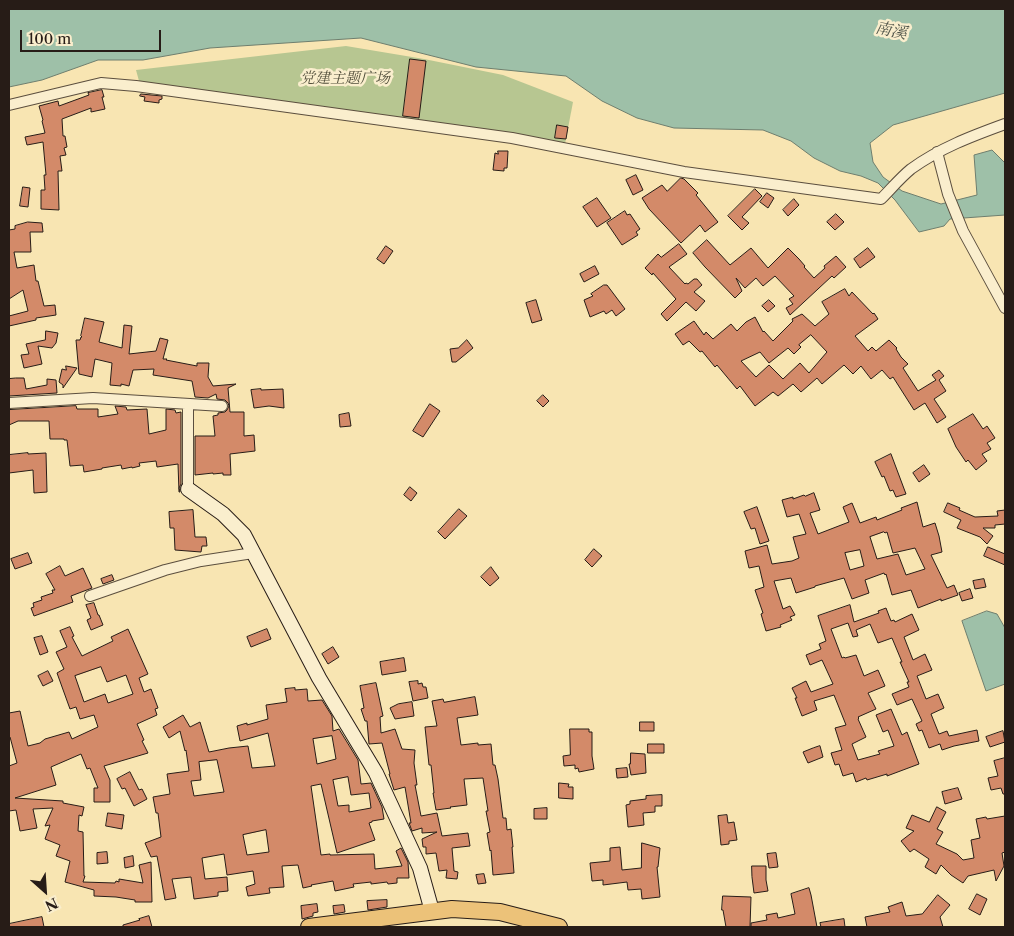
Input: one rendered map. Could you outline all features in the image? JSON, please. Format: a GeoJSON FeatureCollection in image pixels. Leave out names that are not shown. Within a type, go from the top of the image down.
{"type":"FeatureCollection","features":[{"type":"Feature","properties":{"kind":"main road"},"geometry":{"type":"LineString","coordinates":[[309,927],[452,909],[500,912],[559,927]]}},
{"type":"Feature","properties":{"kind":"street"},"geometry":{"type":"LineString","coordinates":[[9,105],[101,83],[136,86],[512,138],[684,172],[881,199],[910,170],[937,152],[961,140],[1005,124]]}},
{"type":"Feature","properties":{"kind":"street"},"geometry":{"type":"LineString","coordinates":[[937,152],[948,194],[963,231],[1005,308]]}},
{"type":"Feature","properties":{"kind":"street"},"geometry":{"type":"LineString","coordinates":[[9,402],[93,398],[222,406]]}},
{"type":"Feature","properties":{"kind":"street"},"geometry":{"type":"LineString","coordinates":[[188,404],[188,489],[223,514],[244,535],[319,678],[376,773],[420,868],[432,911]]}},
{"type":"Feature","properties":{"kind":"street"},"geometry":{"type":"LineString","coordinates":[[90,596],[165,570],[201,561],[253,553]]}},
{"type":"Feature","properties":{"kind":"green space","name":"党建主题广场"},"geometry":{"type":"Polygon","coordinates":[[[346,46],[503,75],[573,102],[565,144],[139,81],[136,70],[346,46]]]}},
{"type":"Feature","properties":{"kind":"water","name":"南溪"},"geometry":{"type":"Polygon","coordinates":[[[9,9],[1005,9],[1005,93],[893,125],[870,143],[873,162],[883,177],[902,191],[941,204],[977,195],[974,155],[992,150],[1005,163],[1005,215],[950,219],[944,226],[919,232],[895,200],[878,183],[861,176],[840,171],[814,158],[791,141],[763,130],[674,128],[637,118],[602,101],[566,76],[476,67],[361,38],[210,48],[143,60],[98,60],[42,80],[9,87],[9,9]]]}},
{"type":"Feature","properties":{"kind":"water"},"geometry":{"type":"Polygon","coordinates":[[[987,611],[997,614],[1005,628],[1005,684],[986,691],[962,621],[987,611]]]}},
{"type":"Feature","properties":{"kind":"building"},"geometry":{"type":"Polygon","coordinates":[[[410,59],[426,61],[419,118],[403,116],[410,59]]]}},
{"type":"Feature","properties":{"kind":"building"},"geometry":{"type":"Polygon","coordinates":[[[102,90],[105,109],[91,112],[91,108],[62,119],[63,136],[65,136],[67,147],[64,148],[66,155],[60,156],[62,171],[58,171],[59,210],[41,209],[41,190],[45,190],[44,175],[46,175],[43,142],[27,145],[25,137],[45,133],[39,106],[58,101],[59,106],[89,95],[88,93],[102,90]]]}},
{"type":"Feature","properties":{"kind":"building"},"geometry":{"type":"Polygon","coordinates":[[[141,94],[162,96],[162,99],[159,100],[159,103],[144,101],[145,97],[140,96],[141,94]]]}},
{"type":"Feature","properties":{"kind":"building"},"geometry":{"type":"Polygon","coordinates":[[[557,125],[568,127],[566,139],[555,138],[557,125]]]}},
{"type":"Feature","properties":{"kind":"building"},"geometry":{"type":"Polygon","coordinates":[[[498,151],[508,151],[507,168],[504,168],[504,171],[493,170],[495,153],[498,154],[498,151]]]}},
{"type":"Feature","properties":{"kind":"building"},"geometry":{"type":"Polygon","coordinates":[[[636,175],[643,190],[633,195],[626,180],[636,175]]]}},
{"type":"Feature","properties":{"kind":"building"},"geometry":{"type":"Polygon","coordinates":[[[681,178],[698,193],[696,195],[718,222],[705,232],[700,225],[681,243],[649,209],[642,198],[662,185],[667,191],[681,178]]]}},
{"type":"Feature","properties":{"kind":"building"},"geometry":{"type":"Polygon","coordinates":[[[23,187],[30,188],[28,207],[20,206],[23,187]]]}},
{"type":"Feature","properties":{"kind":"building"},"geometry":{"type":"Polygon","coordinates":[[[755,189],[762,196],[742,217],[749,223],[742,230],[728,216],[755,189]]]}},
{"type":"Feature","properties":{"kind":"building"},"geometry":{"type":"Polygon","coordinates":[[[767,193],[774,198],[768,208],[760,202],[767,193]]]}},
{"type":"Feature","properties":{"kind":"building"},"geometry":{"type":"Polygon","coordinates":[[[597,198],[611,218],[597,227],[583,207],[597,198]]]}},
{"type":"Feature","properties":{"kind":"building"},"geometry":{"type":"Polygon","coordinates":[[[794,199],[799,205],[788,216],[783,210],[794,199]]]}},
{"type":"Feature","properties":{"kind":"building"},"geometry":{"type":"Polygon","coordinates":[[[625,211],[627,215],[630,214],[640,229],[636,232],[638,235],[622,245],[607,223],[625,211]]]}},
{"type":"Feature","properties":{"kind":"building"},"geometry":{"type":"Polygon","coordinates":[[[836,214],[844,222],[835,230],[827,222],[836,214]]]}},
{"type":"Feature","properties":{"kind":"building"},"geometry":{"type":"Polygon","coordinates":[[[28,222],[42,223],[43,232],[30,232],[31,252],[14,252],[17,268],[34,265],[36,281],[38,281],[44,306],[55,305],[56,315],[36,318],[36,320],[9,326],[9,316],[28,311],[23,290],[9,299],[9,230],[28,222]]]}},
{"type":"Feature","properties":{"kind":"building"},"geometry":{"type":"Polygon","coordinates":[[[707,240],[730,265],[751,248],[768,268],[788,248],[814,278],[836,256],[846,267],[834,278],[832,276],[790,315],[786,308],[793,304],[789,299],[794,296],[775,276],[763,286],[756,278],[745,288],[736,278],[742,291],[735,298],[693,253],[707,240]]]}},
{"type":"Feature","properties":{"kind":"building"},"geometry":{"type":"Polygon","coordinates":[[[679,244],[687,254],[669,267],[685,284],[697,279],[702,285],[694,292],[705,301],[696,311],[686,302],[667,321],[661,314],[676,299],[653,273],[652,275],[645,268],[658,254],[661,257],[679,244]]]}},
{"type":"Feature","properties":{"kind":"building"},"geometry":{"type":"Polygon","coordinates":[[[386,246],[393,251],[384,264],[377,259],[386,246]]]}},
{"type":"Feature","properties":{"kind":"building"},"geometry":{"type":"Polygon","coordinates":[[[868,248],[875,257],[860,268],[854,259],[868,248]]]}},
{"type":"Feature","properties":{"kind":"building"},"geometry":{"type":"Polygon","coordinates":[[[595,266],[599,274],[584,282],[580,274],[595,266]]]}},
{"type":"Feature","properties":{"kind":"building"},"geometry":{"type":"Polygon","coordinates":[[[607,285],[625,309],[616,316],[612,310],[606,314],[604,311],[590,317],[584,300],[593,296],[591,294],[607,285]]]}},
{"type":"Feature","properties":{"kind":"building"},"geometry":{"type":"Polygon","coordinates":[[[845,289],[849,296],[852,292],[878,319],[855,336],[868,351],[872,347],[876,351],[889,340],[908,364],[903,368],[918,391],[936,380],[932,375],[939,370],[944,376],[939,380],[946,391],[934,399],[946,417],[937,423],[925,403],[914,410],[893,377],[890,379],[882,370],[871,379],[861,366],[853,374],[844,365],[822,384],[817,378],[801,392],[793,384],[778,396],[773,392],[755,406],[740,386],[737,389],[717,365],[715,367],[702,351],[700,352],[689,341],[683,345],[675,334],[694,321],[704,335],[706,332],[713,339],[731,324],[737,331],[746,322],[755,317],[763,332],[773,341],[793,321],[792,319],[802,314],[815,326],[829,314],[822,302],[845,289]],[[811,335],[799,345],[801,347],[794,354],[788,348],[769,363],[760,352],[741,361],[756,377],[769,365],[783,379],[800,363],[809,373],[827,352],[811,335]]]}},
{"type":"Feature","properties":{"kind":"building"},"geometry":{"type":"Polygon","coordinates":[[[536,300],[542,320],[532,323],[526,303],[536,300]]]}},
{"type":"Feature","properties":{"kind":"building"},"geometry":{"type":"Polygon","coordinates":[[[769,300],[775,306],[768,312],[762,306],[769,300]]]}},
{"type":"Feature","properties":{"kind":"building"},"geometry":{"type":"Polygon","coordinates":[[[85,318],[104,322],[99,342],[122,348],[124,325],[132,326],[129,354],[156,351],[160,338],[168,340],[163,359],[197,366],[197,363],[209,363],[208,377],[213,386],[236,384],[228,388],[230,412],[244,412],[244,436],[254,435],[255,451],[230,454],[231,475],[213,473],[195,475],[195,436],[215,436],[213,416],[225,412],[229,406],[228,403],[225,400],[217,399],[216,394],[208,398],[195,397],[192,381],[153,375],[154,369],[133,370],[129,386],[121,384],[121,386],[110,385],[112,363],[95,359],[92,377],[79,374],[76,340],[80,340],[82,337],[85,318]]]}},
{"type":"Feature","properties":{"kind":"building"},"geometry":{"type":"Polygon","coordinates":[[[46,331],[58,333],[56,343],[52,348],[38,346],[42,364],[24,368],[21,355],[29,354],[26,344],[45,340],[46,331]]]}},
{"type":"Feature","properties":{"kind":"building"},"geometry":{"type":"Polygon","coordinates":[[[467,340],[473,348],[456,362],[452,362],[450,349],[458,348],[467,340]]]}},
{"type":"Feature","properties":{"kind":"building"},"geometry":{"type":"Polygon","coordinates":[[[66,366],[77,368],[63,388],[63,385],[59,382],[62,369],[66,370],[66,366]]]}},
{"type":"Feature","properties":{"kind":"building"},"geometry":{"type":"Polygon","coordinates":[[[24,378],[26,389],[47,385],[47,379],[56,380],[57,393],[9,396],[9,379],[24,378]]]}},
{"type":"Feature","properties":{"kind":"building"},"geometry":{"type":"Polygon","coordinates":[[[283,389],[284,408],[269,406],[254,408],[251,390],[283,389]]]}},
{"type":"Feature","properties":{"kind":"building"},"geometry":{"type":"Polygon","coordinates":[[[543,395],[549,401],[543,407],[537,401],[543,395]]]}},
{"type":"Feature","properties":{"kind":"building"},"geometry":{"type":"Polygon","coordinates":[[[430,404],[440,411],[423,437],[413,431],[430,404]]]}},
{"type":"Feature","properties":{"kind":"building"},"geometry":{"type":"Polygon","coordinates":[[[76,406],[77,409],[98,409],[98,417],[118,414],[115,406],[126,407],[127,410],[147,409],[149,434],[166,430],[166,409],[175,410],[176,413],[181,412],[180,492],[179,492],[178,464],[157,467],[156,461],[139,463],[140,466],[132,468],[122,469],[121,465],[84,472],[83,465],[70,466],[67,440],[50,439],[49,421],[18,421],[9,425],[9,410],[76,406]]]}},
{"type":"Feature","properties":{"kind":"building"},"geometry":{"type":"Polygon","coordinates":[[[349,413],[351,426],[340,427],[339,415],[349,413]]]}},
{"type":"Feature","properties":{"kind":"building"},"geometry":{"type":"Polygon","coordinates":[[[973,414],[983,429],[987,426],[995,438],[987,443],[991,449],[982,454],[987,461],[976,470],[968,460],[966,462],[956,447],[948,429],[973,414]]]}},
{"type":"Feature","properties":{"kind":"building"},"geometry":{"type":"Polygon","coordinates":[[[46,453],[47,492],[34,493],[33,470],[9,473],[9,455],[46,453]]]}},
{"type":"Feature","properties":{"kind":"building"},"geometry":{"type":"Polygon","coordinates":[[[891,454],[906,494],[896,497],[893,490],[890,491],[884,476],[882,477],[875,462],[891,454]]]}},
{"type":"Feature","properties":{"kind":"building"},"geometry":{"type":"Polygon","coordinates":[[[924,465],[930,474],[919,482],[913,473],[924,465]]]}},
{"type":"Feature","properties":{"kind":"building"},"geometry":{"type":"Polygon","coordinates":[[[410,487],[417,493],[411,501],[404,495],[410,487]]]}},
{"type":"Feature","properties":{"kind":"building"},"geometry":{"type":"Polygon","coordinates":[[[814,493],[820,510],[810,513],[818,534],[849,522],[843,507],[852,503],[860,523],[876,517],[877,520],[917,502],[923,527],[935,523],[939,536],[942,552],[931,555],[947,588],[954,585],[958,595],[918,608],[911,590],[892,595],[886,574],[884,573],[865,580],[869,593],[852,599],[844,578],[796,593],[791,578],[774,581],[783,609],[790,606],[795,615],[790,617],[792,620],[780,625],[781,627],[766,631],[761,614],[763,613],[755,590],[764,587],[759,566],[749,568],[745,551],[767,545],[772,564],[799,558],[793,537],[806,534],[799,514],[787,517],[782,500],[814,493]],[[887,532],[870,537],[877,559],[898,554],[906,575],[925,569],[915,548],[893,553],[887,532]],[[860,550],[845,553],[850,570],[864,566],[860,550]]]}},
{"type":"Feature","properties":{"kind":"building"},"geometry":{"type":"Polygon","coordinates":[[[948,503],[975,517],[998,516],[997,511],[1005,510],[1005,524],[995,525],[995,528],[983,528],[993,536],[987,544],[980,537],[957,528],[961,520],[944,512],[948,503]]]}},
{"type":"Feature","properties":{"kind":"building"},"geometry":{"type":"Polygon","coordinates":[[[757,507],[769,541],[760,544],[755,528],[751,529],[744,512],[757,507]]]}},
{"type":"Feature","properties":{"kind":"building"},"geometry":{"type":"Polygon","coordinates":[[[459,509],[467,516],[445,539],[438,532],[459,509]]]}},
{"type":"Feature","properties":{"kind":"building"},"geometry":{"type":"Polygon","coordinates":[[[193,510],[195,537],[206,537],[207,546],[202,546],[201,552],[175,550],[174,528],[170,528],[169,512],[193,510]]]}},
{"type":"Feature","properties":{"kind":"building"},"geometry":{"type":"Polygon","coordinates":[[[988,547],[1005,554],[1005,565],[984,556],[988,547]]]}},
{"type":"Feature","properties":{"kind":"building"},"geometry":{"type":"Polygon","coordinates":[[[594,549],[602,556],[592,567],[585,560],[594,549]]]}},
{"type":"Feature","properties":{"kind":"building"},"geometry":{"type":"Polygon","coordinates":[[[28,553],[32,563],[15,569],[11,559],[28,553]]]}},
{"type":"Feature","properties":{"kind":"building"},"geometry":{"type":"Polygon","coordinates":[[[60,566],[65,576],[83,568],[92,588],[71,596],[73,602],[34,616],[31,608],[34,607],[33,603],[42,600],[41,597],[53,593],[52,590],[55,590],[46,574],[60,566]]]}},
{"type":"Feature","properties":{"kind":"building"},"geometry":{"type":"Polygon","coordinates":[[[491,567],[499,578],[490,586],[481,577],[491,567]]]}},
{"type":"Feature","properties":{"kind":"building"},"geometry":{"type":"Polygon","coordinates":[[[112,575],[114,580],[103,584],[101,579],[112,575]]]}},
{"type":"Feature","properties":{"kind":"building"},"geometry":{"type":"Polygon","coordinates":[[[984,579],[986,587],[975,589],[973,581],[984,579]]]}},
{"type":"Feature","properties":{"kind":"building"},"geometry":{"type":"Polygon","coordinates":[[[970,589],[973,598],[962,601],[959,593],[970,589]]]}},
{"type":"Feature","properties":{"kind":"building"},"geometry":{"type":"Polygon","coordinates":[[[94,603],[103,625],[91,630],[87,620],[91,618],[86,605],[94,603]]]}},
{"type":"Feature","properties":{"kind":"building"},"geometry":{"type":"Polygon","coordinates":[[[850,605],[854,622],[879,613],[878,611],[886,608],[891,621],[894,620],[895,622],[912,614],[919,630],[904,637],[913,660],[925,654],[932,670],[917,676],[926,699],[938,694],[944,708],[931,714],[939,734],[947,731],[949,736],[977,730],[979,741],[942,750],[940,744],[929,748],[922,730],[919,731],[916,724],[922,721],[912,699],[897,705],[892,694],[909,687],[907,682],[909,682],[892,638],[878,643],[870,624],[856,630],[858,636],[853,637],[848,623],[831,629],[842,658],[856,655],[864,676],[878,670],[885,686],[868,693],[876,709],[858,717],[866,737],[852,744],[858,760],[880,754],[878,751],[894,746],[888,730],[883,732],[876,715],[891,709],[902,735],[907,732],[919,764],[887,776],[887,774],[867,780],[866,778],[856,782],[853,773],[843,776],[839,764],[835,765],[831,753],[842,750],[835,728],[846,725],[834,695],[814,701],[817,710],[802,716],[792,688],[806,681],[811,692],[833,684],[822,660],[810,665],[806,655],[821,649],[819,644],[826,641],[818,616],[850,605]]]}},
{"type":"Feature","properties":{"kind":"building"},"geometry":{"type":"Polygon","coordinates":[[[70,627],[74,636],[72,637],[82,656],[113,641],[111,637],[128,629],[148,674],[139,678],[144,692],[151,689],[158,708],[155,709],[157,715],[137,724],[148,753],[104,766],[110,780],[110,802],[94,802],[94,788],[98,788],[90,768],[87,769],[81,754],[51,767],[56,785],[15,798],[63,801],[63,803],[84,807],[82,816],[79,815],[78,831],[83,832],[85,876],[83,882],[115,883],[116,881],[119,882],[119,879],[143,883],[139,865],[151,862],[152,902],[135,902],[135,900],[116,897],[94,896],[94,890],[65,882],[70,861],[56,856],[60,845],[45,839],[50,825],[45,826],[53,808],[33,809],[37,828],[20,831],[16,810],[9,811],[9,766],[17,763],[9,737],[9,713],[20,711],[28,746],[69,732],[72,739],[98,727],[94,715],[80,719],[76,707],[70,709],[57,673],[64,669],[56,652],[67,647],[60,631],[70,627]],[[101,667],[75,676],[84,702],[105,694],[108,703],[133,694],[126,675],[107,682],[101,667]]]}},
{"type":"Feature","properties":{"kind":"building"},"geometry":{"type":"Polygon","coordinates":[[[267,629],[271,639],[251,647],[247,637],[267,629]]]}},
{"type":"Feature","properties":{"kind":"building"},"geometry":{"type":"Polygon","coordinates":[[[42,636],[48,652],[40,655],[34,638],[42,636]]]}},
{"type":"Feature","properties":{"kind":"building"},"geometry":{"type":"Polygon","coordinates":[[[333,647],[339,657],[328,664],[322,654],[333,647]]]}},
{"type":"Feature","properties":{"kind":"building"},"geometry":{"type":"Polygon","coordinates":[[[404,658],[406,671],[382,675],[380,662],[404,658]]]}},
{"type":"Feature","properties":{"kind":"building"},"geometry":{"type":"Polygon","coordinates":[[[48,671],[53,681],[43,686],[38,676],[48,671]]]}},
{"type":"Feature","properties":{"kind":"building"},"geometry":{"type":"Polygon","coordinates":[[[418,681],[418,684],[422,683],[423,687],[426,687],[428,698],[413,701],[409,682],[418,681]]]}},
{"type":"Feature","properties":{"kind":"building"},"geometry":{"type":"Polygon","coordinates":[[[376,683],[383,716],[380,717],[381,733],[395,729],[402,749],[415,750],[414,763],[417,785],[415,785],[421,816],[437,813],[442,836],[468,833],[470,846],[452,848],[454,871],[458,872],[457,879],[446,878],[447,870],[439,871],[436,853],[426,854],[426,847],[423,847],[422,839],[437,832],[422,833],[422,828],[412,831],[409,823],[411,823],[405,787],[394,790],[382,743],[369,744],[367,721],[365,721],[361,709],[364,708],[360,686],[376,683]]]}},
{"type":"Feature","properties":{"kind":"building"},"geometry":{"type":"Polygon","coordinates":[[[285,689],[307,689],[308,701],[322,700],[332,716],[333,731],[339,729],[358,760],[361,784],[371,783],[382,807],[384,819],[369,823],[375,840],[337,853],[321,784],[311,786],[321,855],[374,854],[375,869],[402,866],[396,851],[401,848],[408,862],[409,878],[397,878],[397,883],[388,884],[387,882],[371,884],[371,882],[353,884],[354,887],[335,891],[333,881],[303,888],[298,865],[282,866],[284,887],[269,888],[270,893],[248,896],[246,887],[255,884],[253,871],[227,875],[224,854],[202,858],[205,879],[227,877],[228,891],[218,892],[218,896],[194,899],[191,877],[172,879],[176,898],[165,900],[157,856],[151,857],[145,843],[161,837],[158,813],[156,813],[153,797],[170,794],[167,774],[189,771],[186,750],[180,731],[169,738],[163,727],[183,715],[190,727],[200,722],[209,752],[248,746],[252,768],[275,766],[268,733],[240,741],[237,726],[268,719],[266,705],[287,702],[285,689]],[[332,736],[313,739],[317,764],[336,759],[332,736]],[[217,760],[199,762],[201,780],[191,781],[194,796],[224,792],[217,760]],[[348,777],[333,780],[338,806],[349,805],[349,812],[371,808],[369,793],[351,795],[348,777]],[[266,830],[243,835],[247,855],[269,852],[266,830]]]}},
{"type":"Feature","properties":{"kind":"building"},"geometry":{"type":"Polygon","coordinates":[[[475,697],[478,715],[457,718],[461,745],[491,744],[503,818],[506,818],[507,830],[511,829],[514,873],[493,875],[491,850],[487,833],[490,832],[483,778],[464,779],[467,805],[436,810],[425,727],[437,726],[432,701],[443,699],[444,702],[475,697]]]}},
{"type":"Feature","properties":{"kind":"building"},"geometry":{"type":"Polygon","coordinates":[[[412,702],[414,716],[395,719],[390,708],[398,704],[412,702]]]}},
{"type":"Feature","properties":{"kind":"building"},"geometry":{"type":"Polygon","coordinates":[[[640,722],[654,722],[654,731],[640,731],[640,722]]]}},
{"type":"Feature","properties":{"kind":"building"},"geometry":{"type":"Polygon","coordinates":[[[570,729],[589,729],[589,732],[592,732],[594,769],[579,772],[578,768],[575,769],[575,765],[564,766],[563,756],[570,755],[570,729]]]}},
{"type":"Feature","properties":{"kind":"building"},"geometry":{"type":"Polygon","coordinates":[[[1003,731],[1005,742],[990,747],[986,737],[1003,731]]]}},
{"type":"Feature","properties":{"kind":"building"},"geometry":{"type":"Polygon","coordinates":[[[648,744],[664,744],[664,753],[648,753],[648,744]]]}},
{"type":"Feature","properties":{"kind":"building"},"geometry":{"type":"Polygon","coordinates":[[[820,746],[823,757],[808,763],[803,752],[820,746]]]}},
{"type":"Feature","properties":{"kind":"building"},"geometry":{"type":"Polygon","coordinates":[[[631,753],[645,754],[646,773],[631,775],[629,764],[631,753]]]}},
{"type":"Feature","properties":{"kind":"building"},"geometry":{"type":"Polygon","coordinates":[[[1005,758],[1005,794],[1003,794],[1001,788],[991,790],[988,778],[998,776],[994,761],[1005,758]]]}},
{"type":"Feature","properties":{"kind":"building"},"geometry":{"type":"Polygon","coordinates":[[[627,768],[628,777],[617,778],[616,769],[627,768]]]}},
{"type":"Feature","properties":{"kind":"building"},"geometry":{"type":"Polygon","coordinates":[[[130,772],[139,790],[142,789],[147,799],[134,806],[125,788],[122,789],[117,779],[130,772]]]}},
{"type":"Feature","properties":{"kind":"building"},"geometry":{"type":"Polygon","coordinates":[[[559,783],[569,784],[568,787],[573,787],[573,799],[559,798],[559,783]]]}},
{"type":"Feature","properties":{"kind":"building"},"geometry":{"type":"Polygon","coordinates":[[[958,788],[962,799],[945,804],[942,792],[958,788]]]}},
{"type":"Feature","properties":{"kind":"building"},"geometry":{"type":"Polygon","coordinates":[[[662,795],[662,806],[655,806],[655,812],[643,813],[644,825],[628,827],[626,805],[630,804],[630,801],[646,799],[646,796],[662,795]]]}},
{"type":"Feature","properties":{"kind":"building"},"geometry":{"type":"Polygon","coordinates":[[[937,807],[946,812],[937,829],[943,832],[936,844],[957,854],[963,860],[974,858],[971,840],[980,838],[976,819],[1005,816],[1005,852],[1002,853],[1004,866],[996,881],[994,870],[968,876],[963,883],[941,865],[936,874],[925,867],[929,859],[914,849],[910,852],[901,841],[914,831],[906,828],[912,815],[929,822],[937,807]]]}},
{"type":"Feature","properties":{"kind":"building"},"geometry":{"type":"Polygon","coordinates":[[[547,808],[547,819],[534,819],[534,809],[547,808]]]}},
{"type":"Feature","properties":{"kind":"building"},"geometry":{"type":"Polygon","coordinates":[[[108,813],[124,815],[122,829],[106,826],[108,813]]]}},
{"type":"Feature","properties":{"kind":"building"},"geometry":{"type":"Polygon","coordinates":[[[727,815],[728,823],[734,822],[737,840],[721,845],[718,816],[727,815]]]}},
{"type":"Feature","properties":{"kind":"building"},"geometry":{"type":"Polygon","coordinates":[[[642,843],[660,848],[657,867],[660,897],[642,899],[641,889],[628,890],[627,882],[603,885],[603,880],[592,881],[590,863],[610,861],[610,848],[620,847],[622,870],[641,868],[642,843]]]}},
{"type":"Feature","properties":{"kind":"building"},"geometry":{"type":"Polygon","coordinates":[[[107,852],[108,863],[97,864],[97,853],[107,852]]]}},
{"type":"Feature","properties":{"kind":"building"},"geometry":{"type":"Polygon","coordinates":[[[776,853],[778,867],[769,868],[767,854],[776,853]]]}},
{"type":"Feature","properties":{"kind":"building"},"geometry":{"type":"Polygon","coordinates":[[[133,856],[134,866],[125,868],[124,858],[133,856]]]}},
{"type":"Feature","properties":{"kind":"building"},"geometry":{"type":"Polygon","coordinates":[[[752,866],[766,866],[768,891],[754,893],[752,866]]]}},
{"type":"Feature","properties":{"kind":"building"},"geometry":{"type":"Polygon","coordinates":[[[484,874],[486,883],[478,884],[476,875],[484,874]]]}},
{"type":"Feature","properties":{"kind":"building"},"geometry":{"type":"Polygon","coordinates":[[[809,888],[817,927],[751,927],[751,923],[767,920],[766,915],[777,913],[778,918],[795,914],[791,894],[809,888]]]}},
{"type":"Feature","properties":{"kind":"building"},"geometry":{"type":"Polygon","coordinates":[[[977,894],[987,899],[980,915],[969,909],[977,894]]]}},
{"type":"Feature","properties":{"kind":"building"},"geometry":{"type":"Polygon","coordinates":[[[938,895],[950,905],[940,917],[943,927],[867,927],[865,917],[890,912],[888,907],[902,902],[906,916],[922,914],[938,895]]]}},
{"type":"Feature","properties":{"kind":"building"},"geometry":{"type":"Polygon","coordinates":[[[723,896],[751,897],[750,927],[726,927],[722,910],[723,896]]]}},
{"type":"Feature","properties":{"kind":"building"},"geometry":{"type":"Polygon","coordinates":[[[387,900],[387,907],[368,910],[367,901],[387,900]]]}},
{"type":"Feature","properties":{"kind":"building"},"geometry":{"type":"Polygon","coordinates":[[[317,904],[318,912],[313,913],[313,916],[302,919],[301,906],[317,904]]]}},
{"type":"Feature","properties":{"kind":"building"},"geometry":{"type":"Polygon","coordinates":[[[344,905],[345,912],[334,914],[333,906],[344,905]]]}},
{"type":"Feature","properties":{"kind":"building"},"geometry":{"type":"Polygon","coordinates":[[[149,916],[152,927],[123,927],[123,925],[149,916]]]}},
{"type":"Feature","properties":{"kind":"building"},"geometry":{"type":"Polygon","coordinates":[[[42,917],[44,927],[10,927],[9,924],[42,917]]]}},
{"type":"Feature","properties":{"kind":"building"},"geometry":{"type":"Polygon","coordinates":[[[844,919],[845,927],[821,927],[820,923],[844,919]]]}}]}
